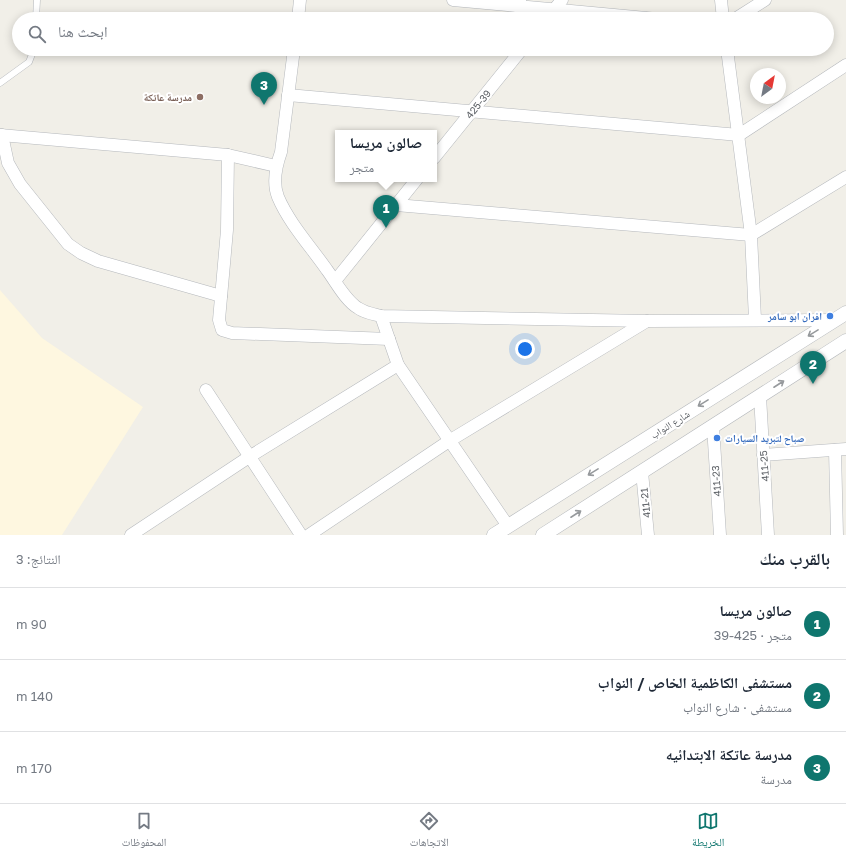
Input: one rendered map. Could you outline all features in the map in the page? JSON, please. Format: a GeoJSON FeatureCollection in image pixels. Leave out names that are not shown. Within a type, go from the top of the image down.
{"type":"FeatureCollection","features":[{"type":"Feature","properties":{"kind":"street"},"geometry":{"type":"LineString","coordinates":[[299,12],[300,0]]}},
{"type":"Feature","properties":{"kind":"street"},"geometry":{"type":"LineString","coordinates":[[453,0],[558,4],[611,12]]}},
{"type":"Feature","properties":{"kind":"street"},"geometry":{"type":"LineString","coordinates":[[721,0],[722,12]]}},
{"type":"Feature","properties":{"kind":"street"},"geometry":{"type":"LineString","coordinates":[[746,12],[766,0]]}},
{"type":"Feature","properties":{"kind":"street"},"geometry":{"type":"LineString","coordinates":[[552,12],[558,4]]}},
{"type":"Feature","properties":{"kind":"street"},"geometry":{"type":"LineString","coordinates":[[293,56],[281,152],[276,166],[275,183],[278,196],[289,217],[345,295],[357,308],[381,316],[648,321],[840,316]]}},
{"type":"Feature","properties":{"kind":"street","name":"425-39"},"geometry":{"type":"LineString","coordinates":[[437,154],[516,56]]}},
{"type":"Feature","properties":{"kind":"street"},"geometry":{"type":"LineString","coordinates":[[728,56],[751,235],[755,319]]}},
{"type":"Feature","properties":{"kind":"street"},"geometry":{"type":"LineString","coordinates":[[288,95],[739,135],[846,65]]}},
{"type":"Feature","properties":{"kind":"street"},"geometry":{"type":"LineString","coordinates":[[221,296],[98,261],[81,253],[68,244],[20,184],[8,163],[1,135],[228,155],[276,166]]}},
{"type":"Feature","properties":{"kind":"street"},"geometry":{"type":"LineString","coordinates":[[228,155],[227,230],[219,320],[222,330],[232,334],[389,339]]}},
{"type":"Feature","properties":{"kind":"street"},"geometry":{"type":"LineString","coordinates":[[396,205],[751,235],[846,178]]}},
{"type":"Feature","properties":{"kind":"street"},"geometry":{"type":"LineString","coordinates":[[335,281],[415,182]]}},
{"type":"Feature","properties":{"kind":"street"},"geometry":{"type":"LineString","coordinates":[[381,316],[398,364],[508,526]]}},
{"type":"Feature","properties":{"kind":"street","name":"شارع النواب"},"geometry":{"type":"LineString","coordinates":[[494,535],[840,316]]}},
{"type":"Feature","properties":{"kind":"street"},"geometry":{"type":"LineString","coordinates":[[309,535],[449,441],[648,321]]}},
{"type":"Feature","properties":{"kind":"street"},"geometry":{"type":"LineString","coordinates":[[543,535],[846,341]]}},
{"type":"Feature","properties":{"kind":"street"},"geometry":{"type":"LineString","coordinates":[[132,535],[249,457],[398,364]]}},
{"type":"Feature","properties":{"kind":"street"},"geometry":{"type":"LineString","coordinates":[[206,390],[301,535]]}},
{"type":"Feature","properties":{"kind":"street","name":"411-25"},"geometry":{"type":"LineString","coordinates":[[760,396],[768,535]]}},
{"type":"Feature","properties":{"kind":"street","name":"411-23"},"geometry":{"type":"LineString","coordinates":[[713,426],[720,535]]}},
{"type":"Feature","properties":{"kind":"street"},"geometry":{"type":"LineString","coordinates":[[763,456],[840,450],[837,535]]}},
{"type":"Feature","properties":{"kind":"street","name":"411-21"},"geometry":{"type":"LineString","coordinates":[[642,472],[648,535]]}},
{"type":"Feature","properties":{"kind":"lane"},"geometry":{"type":"LineString","coordinates":[[36,12],[37,0]]}},
{"type":"Feature","properties":{"kind":"lane"},"geometry":{"type":"LineString","coordinates":[[0,83],[29,62],[31,56]]}},
{"type":"Feature","properties":{"kind":"shaded area"},"geometry":{"type":"Polygon","coordinates":[[[0,290],[42,338],[143,407],[62,535],[0,535],[0,290]]]}},
{"type":"Feature","properties":{"kind":"place","name":"مدرسة عاتكة"},"geometry":{"type":"Point","coordinates":[200,97]}},
{"type":"Feature","properties":{"kind":"place","name":"مدرسة عاتكة الابتدائيه"},"geometry":{"type":"Point","coordinates":[264,105]}},
{"type":"Feature","properties":{"kind":"place","name":"صالون مريسا"},"geometry":{"type":"Point","coordinates":[386,228]}},
{"type":"Feature","properties":{"kind":"place","name":"افران ابو سامر"},"geometry":{"type":"Point","coordinates":[830,316]}},
{"type":"Feature","properties":{"kind":"place","name":"مستشفى الكاظمية الخاص / النواب"},"geometry":{"type":"Point","coordinates":[813,384]}},
{"type":"Feature","properties":{"kind":"place","name":"صباح لتبريد السيارات"},"geometry":{"type":"Point","coordinates":[717,438]}}]}
